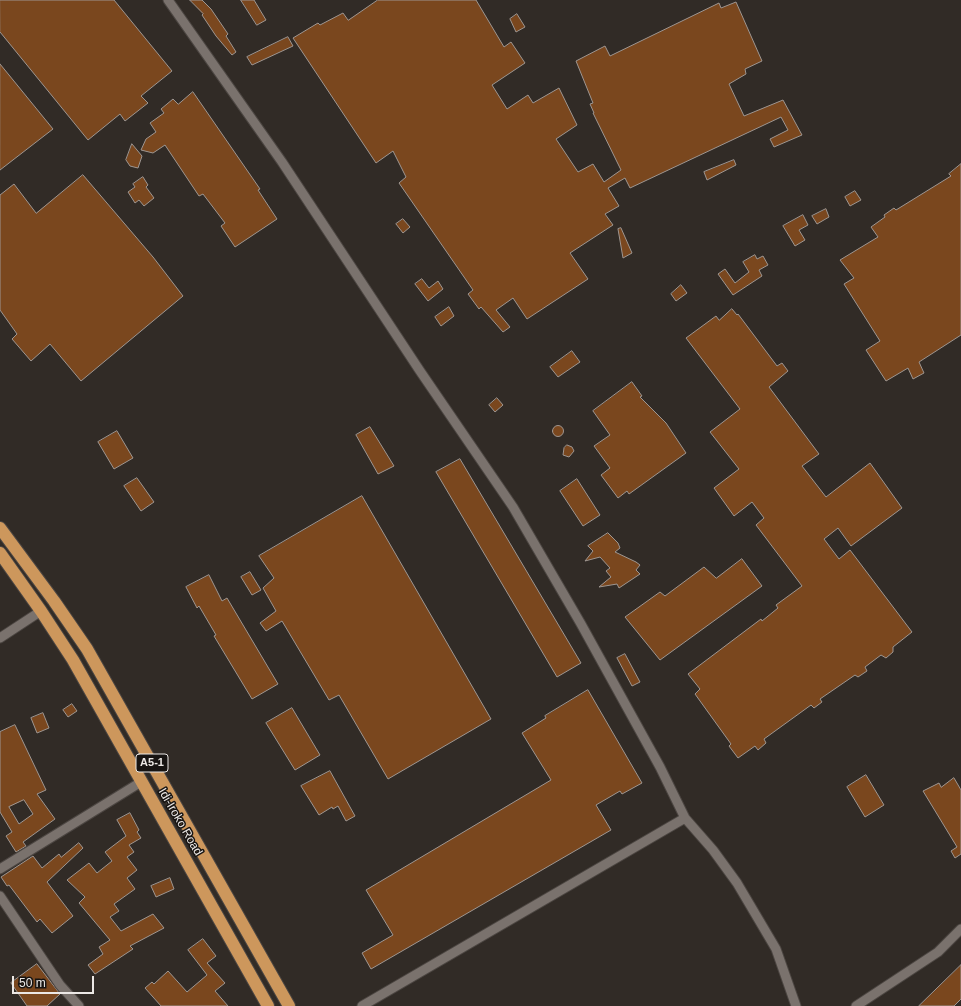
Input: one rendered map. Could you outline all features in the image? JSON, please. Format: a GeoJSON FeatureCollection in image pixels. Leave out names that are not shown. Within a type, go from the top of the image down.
{"type":"FeatureCollection","features":[{"type":"Feature","properties":{"kind":"highway","name":"A5-1"},"geometry":{"type":"LineString","coordinates":[[0,528],[50,595],[87,649],[289,1006]]}},
{"type":"Feature","properties":{"kind":"highway","name":"Idi-Iroko Road"},"geometry":{"type":"LineString","coordinates":[[0,553],[41,611],[72,660],[268,1006]]}},
{"type":"Feature","properties":{"kind":"street"},"geometry":{"type":"LineString","coordinates":[[168,0],[282,162],[420,371],[513,507],[592,644],[660,767],[685,818],[713,850],[737,883],[776,949],[796,1006]]}},
{"type":"Feature","properties":{"kind":"street"},"geometry":{"type":"LineString","coordinates":[[0,638],[41,611]]}},
{"type":"Feature","properties":{"kind":"street"},"geometry":{"type":"LineString","coordinates":[[0,869],[141,782]]}},
{"type":"Feature","properties":{"kind":"street"},"geometry":{"type":"LineString","coordinates":[[362,1006],[685,818]]}},
{"type":"Feature","properties":{"kind":"street"},"geometry":{"type":"LineString","coordinates":[[0,896],[60,985],[79,1006]]}},
{"type":"Feature","properties":{"kind":"street"},"geometry":{"type":"LineString","coordinates":[[856,1006],[938,952],[961,929]]}},
{"type":"Feature","properties":{"kind":"building"},"geometry":{"type":"Polygon","coordinates":[[[0,0],[114,0],[172,71],[141,96],[148,103],[125,121],[120,114],[88,140],[0,32],[0,0]]]}},
{"type":"Feature","properties":{"kind":"building"},"geometry":{"type":"Polygon","coordinates":[[[190,0],[202,0],[211,9],[228,34],[226,36],[236,52],[232,55],[216,36],[202,15],[203,14],[190,0]]]}},
{"type":"Feature","properties":{"kind":"building"},"geometry":{"type":"Polygon","coordinates":[[[241,0],[254,0],[266,20],[257,25],[241,0]]]}},
{"type":"Feature","properties":{"kind":"building"},"geometry":{"type":"Polygon","coordinates":[[[378,0],[476,0],[504,47],[511,42],[525,63],[492,85],[507,109],[528,95],[533,103],[559,88],[577,125],[556,139],[578,172],[593,164],[604,182],[621,170],[593,113],[590,104],[593,103],[576,61],[605,46],[610,56],[719,3],[721,8],[736,2],[762,61],[745,69],[746,74],[729,84],[744,116],[783,100],[802,135],[774,147],[770,139],[788,130],[781,117],[630,188],[625,178],[608,188],[619,206],[605,214],[613,225],[570,253],[588,279],[527,319],[513,298],[496,310],[510,327],[503,332],[481,307],[479,309],[468,294],[473,290],[399,183],[406,177],[393,151],[376,163],[293,38],[318,23],[320,25],[343,13],[348,20],[378,0]]]}},
{"type":"Feature","properties":{"kind":"building"},"geometry":{"type":"Polygon","coordinates":[[[517,14],[525,27],[516,32],[510,19],[517,14]]]}},
{"type":"Feature","properties":{"kind":"building"},"geometry":{"type":"Polygon","coordinates":[[[288,37],[293,46],[252,65],[247,57],[288,37]]]}},
{"type":"Feature","properties":{"kind":"building"},"geometry":{"type":"Polygon","coordinates":[[[0,64],[53,129],[0,170],[0,64]]]}},
{"type":"Feature","properties":{"kind":"building"},"geometry":{"type":"Polygon","coordinates":[[[193,92],[260,189],[258,190],[277,219],[235,247],[221,226],[225,223],[203,194],[199,196],[165,145],[153,153],[141,150],[146,139],[156,132],[150,123],[164,113],[161,109],[173,99],[178,104],[193,92]]]}},
{"type":"Feature","properties":{"kind":"building"},"geometry":{"type":"Polygon","coordinates":[[[132,144],[142,156],[138,168],[130,166],[126,160],[132,144]]]}},
{"type":"Feature","properties":{"kind":"building"},"geometry":{"type":"Polygon","coordinates":[[[734,160],[736,165],[707,180],[704,172],[734,160]]]}},
{"type":"Feature","properties":{"kind":"building"},"geometry":{"type":"Polygon","coordinates":[[[961,164],[961,335],[919,362],[924,373],[913,379],[908,368],[886,381],[866,350],[880,341],[844,284],[854,278],[840,260],[878,237],[871,227],[885,217],[884,215],[894,208],[896,210],[951,176],[949,174],[961,164]]]}},
{"type":"Feature","properties":{"kind":"building"},"geometry":{"type":"Polygon","coordinates":[[[83,175],[153,257],[183,296],[81,381],[50,344],[31,361],[12,339],[17,334],[0,310],[0,195],[14,184],[36,213],[83,175]]]}},
{"type":"Feature","properties":{"kind":"building"},"geometry":{"type":"Polygon","coordinates":[[[143,177],[148,185],[146,187],[154,198],[144,206],[139,200],[135,203],[128,192],[135,187],[133,184],[143,177]]]}},
{"type":"Feature","properties":{"kind":"building"},"geometry":{"type":"Polygon","coordinates":[[[855,191],[861,200],[850,206],[845,197],[855,191]]]}},
{"type":"Feature","properties":{"kind":"building"},"geometry":{"type":"Polygon","coordinates":[[[826,209],[829,217],[817,224],[812,216],[826,209]]]}},
{"type":"Feature","properties":{"kind":"building"},"geometry":{"type":"Polygon","coordinates":[[[803,215],[808,225],[799,230],[805,240],[795,246],[783,226],[803,215]]]}},
{"type":"Feature","properties":{"kind":"building"},"geometry":{"type":"Polygon","coordinates":[[[403,219],[410,227],[403,233],[396,224],[403,219]]]}},
{"type":"Feature","properties":{"kind":"building"},"geometry":{"type":"Polygon","coordinates":[[[621,228],[632,253],[623,258],[618,229],[621,228]]]}},
{"type":"Feature","properties":{"kind":"building"},"geometry":{"type":"Polygon","coordinates":[[[755,255],[757,259],[763,256],[768,265],[759,270],[762,276],[733,295],[718,274],[725,269],[735,283],[749,272],[743,262],[755,255]]]}},
{"type":"Feature","properties":{"kind":"building"},"geometry":{"type":"Polygon","coordinates":[[[422,279],[429,288],[438,281],[443,289],[428,301],[415,284],[422,279]]]}},
{"type":"Feature","properties":{"kind":"building"},"geometry":{"type":"Polygon","coordinates":[[[681,285],[687,293],[676,301],[671,294],[681,285]]]}},
{"type":"Feature","properties":{"kind":"building"},"geometry":{"type":"Polygon","coordinates":[[[449,307],[454,316],[441,326],[435,317],[449,307]]]}},
{"type":"Feature","properties":{"kind":"building"},"geometry":{"type":"Polygon","coordinates":[[[732,309],[737,315],[738,314],[777,366],[782,363],[788,371],[769,387],[819,454],[802,466],[826,497],[870,463],[902,508],[851,546],[838,528],[824,539],[839,559],[850,550],[912,632],[893,647],[893,652],[886,658],[881,655],[865,667],[867,671],[858,677],[855,675],[820,699],[822,702],[814,708],[811,705],[764,739],[766,743],[758,750],[755,746],[738,758],[729,746],[731,744],[695,694],[700,689],[688,674],[761,619],[762,621],[778,608],[776,605],[802,586],[756,525],[764,518],[752,502],[734,516],[714,488],[739,469],[710,432],[740,409],[686,338],[716,316],[719,320],[732,309]]]}},
{"type":"Feature","properties":{"kind":"building"},"geometry":{"type":"Polygon","coordinates":[[[572,351],[580,362],[558,377],[550,367],[572,351]]]}},
{"type":"Feature","properties":{"kind":"building"},"geometry":{"type":"Polygon","coordinates":[[[632,382],[642,396],[640,397],[666,423],[686,453],[629,494],[627,491],[618,498],[601,475],[610,468],[594,446],[610,435],[593,411],[632,382]]]}},
{"type":"Feature","properties":{"kind":"building"},"geometry":{"type":"Polygon","coordinates":[[[497,398],[503,405],[495,412],[489,405],[497,398]]]}},
{"type":"Feature","properties":{"kind":"building"},"geometry":{"type":"Polygon","coordinates":[[[556,426],[560,426],[562,427],[562,435],[556,436],[553,433],[553,429],[556,426]]]}},
{"type":"Feature","properties":{"kind":"building"},"geometry":{"type":"Polygon","coordinates":[[[370,427],[394,466],[378,474],[356,435],[370,427]]]}},
{"type":"Feature","properties":{"kind":"building"},"geometry":{"type":"Polygon","coordinates":[[[117,431],[133,458],[114,469],[98,442],[117,431]]]}},
{"type":"Feature","properties":{"kind":"building"},"geometry":{"type":"Polygon","coordinates":[[[567,445],[572,447],[574,451],[569,457],[563,455],[564,448],[567,445]]]}},
{"type":"Feature","properties":{"kind":"building"},"geometry":{"type":"Polygon","coordinates":[[[460,459],[581,663],[557,677],[436,472],[460,459]]]}},
{"type":"Feature","properties":{"kind":"building"},"geometry":{"type":"Polygon","coordinates":[[[137,478],[154,502],[141,511],[124,486],[137,478]]]}},
{"type":"Feature","properties":{"kind":"building"},"geometry":{"type":"Polygon","coordinates":[[[577,479],[600,515],[583,526],[560,491],[577,479]]]}},
{"type":"Feature","properties":{"kind":"building"},"geometry":{"type":"Polygon","coordinates":[[[362,496],[491,719],[388,779],[339,695],[329,700],[282,621],[266,631],[260,623],[276,611],[263,588],[274,578],[259,556],[362,496]]]}},
{"type":"Feature","properties":{"kind":"building"},"geometry":{"type":"Polygon","coordinates":[[[608,533],[618,543],[620,548],[615,552],[640,565],[636,570],[640,574],[619,588],[617,584],[599,587],[611,577],[606,571],[610,568],[600,557],[585,561],[593,551],[588,546],[608,533]]]}},
{"type":"Feature","properties":{"kind":"building"},"geometry":{"type":"Polygon","coordinates":[[[742,559],[762,586],[660,660],[625,617],[660,592],[665,596],[704,567],[716,578],[742,559]]]}},
{"type":"Feature","properties":{"kind":"building"},"geometry":{"type":"Polygon","coordinates":[[[250,572],[261,590],[252,595],[241,577],[250,572]]]}},
{"type":"Feature","properties":{"kind":"building"},"geometry":{"type":"Polygon","coordinates":[[[209,575],[222,601],[227,598],[278,684],[252,699],[214,636],[216,635],[199,606],[197,608],[186,587],[209,575]]]}},
{"type":"Feature","properties":{"kind":"building"},"geometry":{"type":"Polygon","coordinates":[[[625,654],[640,682],[632,686],[617,658],[625,654]]]}},
{"type":"Feature","properties":{"kind":"building"},"geometry":{"type":"Polygon","coordinates":[[[588,690],[642,783],[622,794],[620,791],[596,805],[611,830],[371,969],[362,953],[393,935],[366,890],[551,780],[522,733],[546,718],[545,716],[588,690]]]}},
{"type":"Feature","properties":{"kind":"building"},"geometry":{"type":"Polygon","coordinates":[[[72,704],[77,711],[68,717],[63,710],[72,704]]]}},
{"type":"Feature","properties":{"kind":"building"},"geometry":{"type":"Polygon","coordinates":[[[292,708],[320,755],[295,770],[266,723],[292,708]]]}},
{"type":"Feature","properties":{"kind":"building"},"geometry":{"type":"Polygon","coordinates":[[[43,713],[49,728],[37,733],[31,718],[43,713]]]}},
{"type":"Feature","properties":{"kind":"building"},"geometry":{"type":"Polygon","coordinates":[[[15,725],[46,790],[37,794],[55,819],[23,842],[26,846],[16,852],[6,836],[12,832],[0,812],[0,732],[15,725]],[[24,800],[9,807],[19,824],[33,814],[24,800]]]}},
{"type":"Feature","properties":{"kind":"building"},"geometry":{"type":"Polygon","coordinates":[[[330,771],[355,816],[346,821],[338,806],[333,809],[332,807],[319,815],[301,786],[330,771]]]}},
{"type":"Feature","properties":{"kind":"building"},"geometry":{"type":"Polygon","coordinates":[[[866,775],[884,805],[865,817],[847,787],[866,775]]]}},
{"type":"Feature","properties":{"kind":"building"},"geometry":{"type":"Polygon","coordinates":[[[954,778],[961,790],[961,854],[955,858],[951,851],[957,847],[923,791],[939,783],[941,787],[954,778]]]}},
{"type":"Feature","properties":{"kind":"building"},"geometry":{"type":"Polygon","coordinates":[[[130,813],[139,830],[137,832],[141,838],[129,845],[134,852],[127,857],[137,870],[127,878],[135,889],[114,904],[119,911],[110,917],[121,931],[153,914],[164,928],[130,946],[133,949],[95,974],[88,965],[103,954],[99,947],[110,940],[79,903],[85,897],[67,880],[89,863],[97,873],[112,861],[105,852],[126,836],[117,820],[130,813]]]}},
{"type":"Feature","properties":{"kind":"building"},"geometry":{"type":"Polygon","coordinates":[[[79,843],[83,848],[47,882],[73,916],[52,933],[40,919],[37,922],[9,885],[7,886],[1,877],[33,856],[42,868],[59,854],[61,857],[79,843]]]}},
{"type":"Feature","properties":{"kind":"building"},"geometry":{"type":"Polygon","coordinates":[[[170,878],[174,889],[156,897],[151,886],[170,878]]]}},
{"type":"Feature","properties":{"kind":"building"},"geometry":{"type":"Polygon","coordinates":[[[203,939],[216,956],[207,963],[225,983],[215,991],[228,1006],[161,1006],[145,988],[152,982],[154,984],[168,971],[187,992],[207,975],[188,950],[203,939]]]}},
{"type":"Feature","properties":{"kind":"building"},"geometry":{"type":"Polygon","coordinates":[[[37,964],[60,994],[47,1006],[27,1006],[11,983],[37,964]]]}},
{"type":"Feature","properties":{"kind":"building"},"geometry":{"type":"Polygon","coordinates":[[[961,965],[961,999],[954,1006],[919,1006],[961,965]]]}}]}
